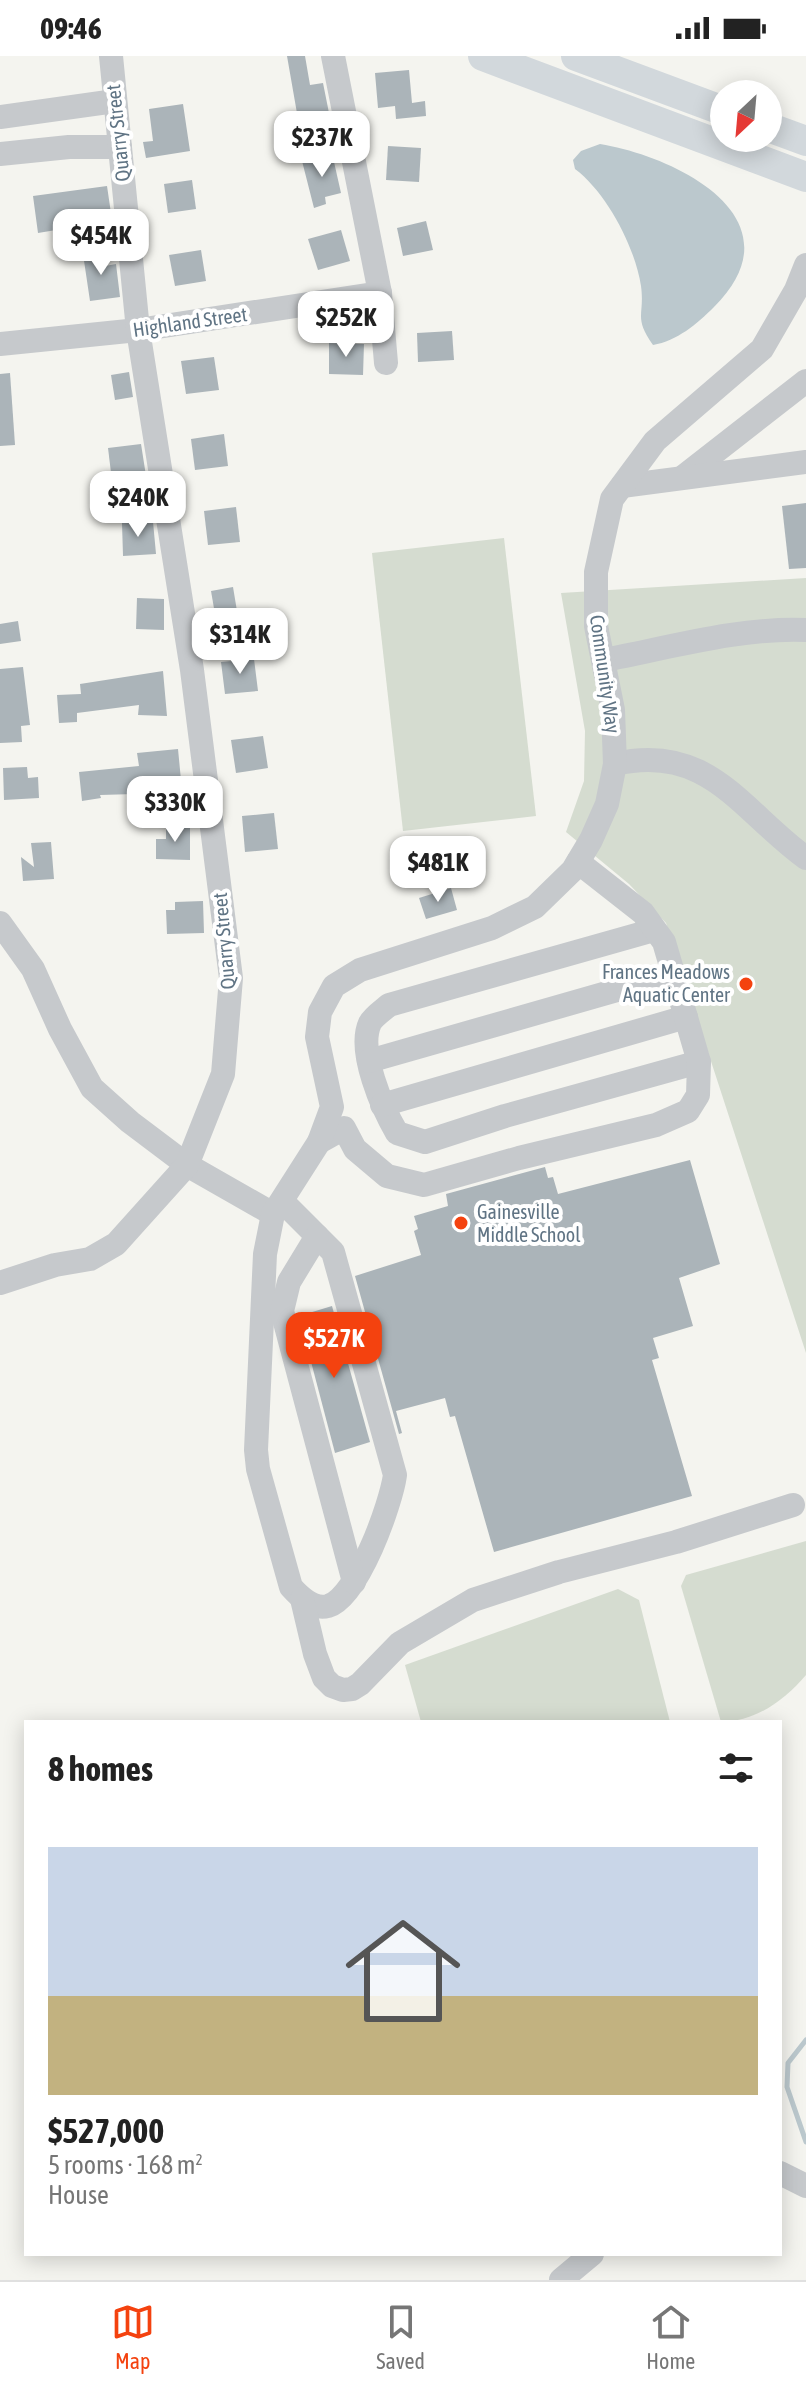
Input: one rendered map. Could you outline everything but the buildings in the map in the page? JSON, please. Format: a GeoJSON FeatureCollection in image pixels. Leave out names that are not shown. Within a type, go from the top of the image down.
{"type":"FeatureCollection","features":[{"type":"Feature","properties":{"kind":"main road"},"geometry":{"type":"LineString","coordinates":[[483,56],[806,177]]}},
{"type":"Feature","properties":{"kind":"main road"},"geometry":{"type":"LineString","coordinates":[[576,56],[710,106]]}},
{"type":"Feature","properties":{"kind":"main road"},"geometry":{"type":"LineString","coordinates":[[782,132],[806,141]]}},
{"type":"Feature","properties":{"kind":"street","name":"Quarry Street"},"geometry":{"type":"LineString","coordinates":[[0,1283],[55,1265],[90,1259],[116,1244],[187,1165],[223,1074],[231,978],[192,670],[138,330],[111,56]]}},
{"type":"Feature","properties":{"kind":"street"},"geometry":{"type":"LineString","coordinates":[[333,56],[380,293],[386,363]]}},
{"type":"Feature","properties":{"kind":"street"},"geometry":{"type":"LineString","coordinates":[[0,117],[115,101]]}},
{"type":"Feature","properties":{"kind":"street"},"geometry":{"type":"LineString","coordinates":[[0,154],[69,147],[120,147]]}},
{"type":"Feature","properties":{"kind":"street","name":"Community Way"},"geometry":{"type":"LineString","coordinates":[[277,1207],[319,1142],[332,1107],[317,1037],[320,1012],[334,986],[360,970],[492,928],[535,907],[578,862],[607,804],[615,764],[613,710],[596,626],[596,572],[612,499],[655,441],[723,386],[796,312],[806,265]]}},
{"type":"Feature","properties":{"kind":"street","name":"Highland Street"},"geometry":{"type":"LineString","coordinates":[[0,344],[138,330],[380,293]]}},
{"type":"Feature","properties":{"kind":"street"},"geometry":{"type":"LineString","coordinates":[[681,478],[806,381]]}},
{"type":"Feature","properties":{"kind":"street"},"geometry":{"type":"LineString","coordinates":[[622,486],[806,462]]}},
{"type":"Feature","properties":{"kind":"street"},"geometry":{"type":"LineString","coordinates":[[604,660],[783,629],[806,630]]}},
{"type":"Feature","properties":{"kind":"street"},"geometry":{"type":"LineString","coordinates":[[615,764],[638,759],[666,761],[712,777],[739,797],[782,841],[806,858]]}},
{"type":"Feature","properties":{"kind":"street"},"geometry":{"type":"LineString","coordinates":[[319,1142],[344,1128],[355,1149],[387,1176],[424,1185],[667,1121],[688,1111],[698,1095],[699,1062],[664,942],[643,913],[578,862]]}},
{"type":"Feature","properties":{"kind":"street"},"geometry":{"type":"LineString","coordinates":[[0,923],[33,969],[60,1029],[92,1088],[130,1122],[187,1165],[277,1207],[317,1236],[333,1252],[395,1475],[392,1497],[354,1582],[344,1596],[327,1606],[313,1605],[291,1587],[258,1469],[256,1450],[265,1254],[277,1207]]}},
{"type":"Feature","properties":{"kind":"street"},"geometry":{"type":"LineString","coordinates":[[654,930],[389,1005],[370,1022],[366,1050],[382,1105],[397,1133],[425,1142],[505,1116],[699,1062]]}},
{"type":"Feature","properties":{"kind":"street"},"geometry":{"type":"LineString","coordinates":[[369,1061],[673,974]]}},
{"type":"Feature","properties":{"kind":"street"},"geometry":{"type":"LineString","coordinates":[[382,1105],[686,1017]]}},
{"type":"Feature","properties":{"kind":"street"},"geometry":{"type":"LineString","coordinates":[[317,1236],[289,1282],[282,1311],[354,1582]]}},
{"type":"Feature","properties":{"kind":"street"},"geometry":{"type":"LineString","coordinates":[[302,1599],[324,1678],[332,1686],[352,1689],[400,1643],[473,1600],[793,1505]]}},
{"type":"Feature","properties":{"kind":"street"},"geometry":{"type":"LineString","coordinates":[[782,2174],[806,2186]]}},
{"type":"Feature","properties":{"kind":"street"},"geometry":{"type":"LineString","coordinates":[[561,2280],[590,2256]]}},
{"type":"Feature","properties":{"kind":"shaded area"},"geometry":{"type":"Polygon","coordinates":[[[600,144],[631,151],[694,178],[719,197],[737,220],[744,246],[738,275],[701,320],[662,343],[653,345],[643,328],[638,271],[618,222],[598,192],[575,169],[573,160],[581,151],[600,144]]]}},
{"type":"Feature","properties":{"kind":"shaded area"},"geometry":{"type":"Polygon","coordinates":[[[504,538],[536,816],[403,831],[372,553],[504,538]]]}},
{"type":"Feature","properties":{"kind":"shaded area","name":"Frances Meadows Aquatic Center"},"geometry":{"type":"Polygon","coordinates":[[[806,578],[806,1353],[666,923],[629,884],[566,832],[584,781],[585,731],[561,593],[806,578]]]}},
{"type":"Feature","properties":{"kind":"shaded area"},"geometry":{"type":"Polygon","coordinates":[[[806,1541],[806,1675],[789,1693],[757,1714],[738,1720],[720,1720],[681,1586],[686,1575],[806,1541]]]}},
{"type":"Feature","properties":{"kind":"shaded area"},"geometry":{"type":"Polygon","coordinates":[[[618,1589],[639,1600],[669,1720],[420,1720],[405,1665],[618,1589]]]}},
{"type":"Feature","properties":{"kind":"waterway"},"geometry":{"type":"LineString","coordinates":[[806,2040],[788,2063],[787,2087],[806,2142]]}},
{"type":"Feature","properties":{"kind":"place","name":"Frances Meadows Aquatic Center"},"geometry":{"type":"Point","coordinates":[746,984]}},
{"type":"Feature","properties":{"kind":"place","name":"Gainesville Middle School"},"geometry":{"type":"Point","coordinates":[461,1223]}}]}
